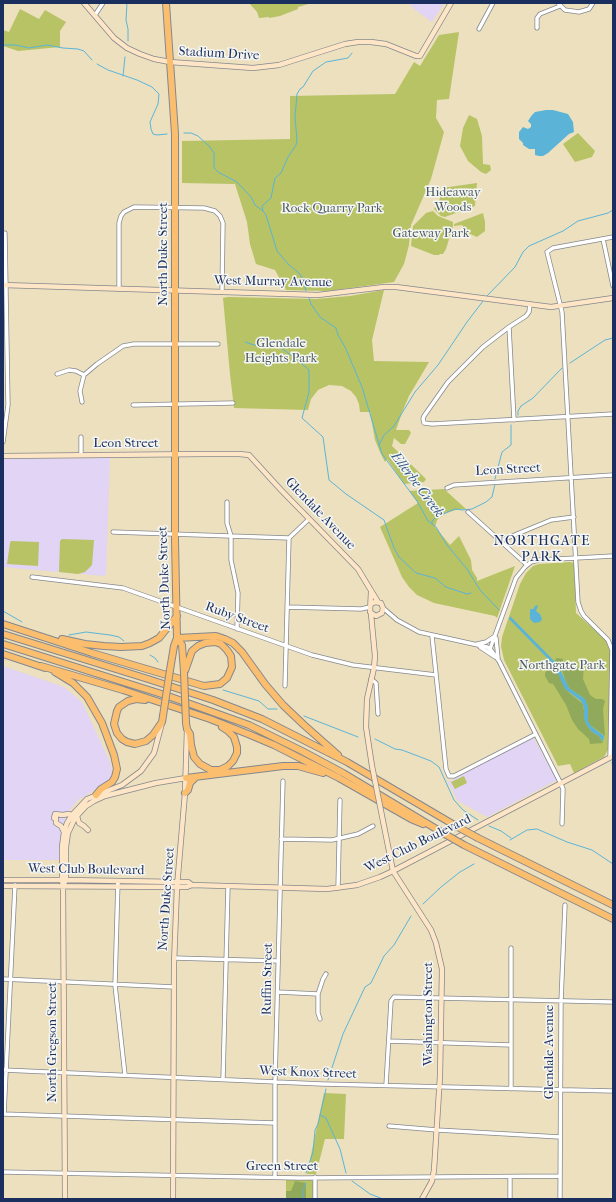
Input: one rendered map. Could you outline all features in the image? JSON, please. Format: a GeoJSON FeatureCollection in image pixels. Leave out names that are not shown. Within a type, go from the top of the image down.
{"type":"FeatureCollection","features":[{"type":"Feature","properties":{"kind":"highway","name":"North Duke Street"},"geometry":{"type":"LineString","coordinates":[[166,3],[175,134],[174,534],[178,638],[182,645],[187,726]]}},
{"type":"Feature","properties":{"kind":"highway"},"geometry":{"type":"LineString","coordinates":[[31,633],[85,644],[121,647],[142,646],[159,638],[177,616]]}},
{"type":"Feature","properties":{"kind":"highway"},"geometry":{"type":"LineString","coordinates":[[3,624],[92,653],[204,686],[220,684],[227,678],[232,667],[231,656],[221,644],[215,642],[205,642],[192,651],[187,668],[184,672]]}},
{"type":"Feature","properties":{"kind":"highway"},"geometry":{"type":"LineString","coordinates":[[3,634],[213,700],[262,719],[347,762],[478,838],[613,906]]}},
{"type":"Feature","properties":{"kind":"highway"},"geometry":{"type":"LineString","coordinates":[[178,638],[216,636],[233,643],[242,652],[277,698],[294,716],[347,762]]}},
{"type":"Feature","properties":{"kind":"highway","name":"North Gregson Street"},"geometry":{"type":"LineString","coordinates":[[163,719],[174,646],[178,638]]}},
{"type":"Feature","properties":{"kind":"highway"},"geometry":{"type":"LineString","coordinates":[[3,644],[168,696],[249,725],[343,773],[464,845],[613,919]]}},
{"type":"Feature","properties":{"kind":"highway"},"geometry":{"type":"LineString","coordinates":[[3,654],[218,722],[274,745],[339,778],[342,781]]}},
{"type":"Feature","properties":{"kind":"highway"},"geometry":{"type":"LineString","coordinates":[[41,666],[68,679],[80,688],[92,704],[102,723],[114,755],[116,773],[112,782],[101,789],[96,795]]}},
{"type":"Feature","properties":{"kind":"highway"},"geometry":{"type":"LineString","coordinates":[[152,701],[136,699],[123,704],[116,711],[114,720],[117,733],[127,742],[135,744],[142,743],[150,739],[163,719]]}},
{"type":"Feature","properties":{"kind":"highway"},"geometry":{"type":"LineString","coordinates":[[187,726],[194,757],[200,764],[207,769],[216,770],[224,768],[231,763],[237,750],[232,735],[225,728],[199,716]]}},
{"type":"Feature","properties":{"kind":"highway"},"geometry":{"type":"LineString","coordinates":[[186,778],[283,766],[306,768],[342,781],[411,819],[435,828]]}},
{"type":"Feature","properties":{"kind":"highway"},"geometry":{"type":"LineString","coordinates":[[185,793],[188,790],[190,783],[196,777]]}},
{"type":"Feature","properties":{"kind":"street","name":"Stadium Drive"},"geometry":{"type":"LineString","coordinates":[[84,3],[108,32],[127,48],[145,56],[170,62],[242,68],[265,67],[291,62],[345,44],[364,42],[386,44],[420,56],[452,3]]}},
{"type":"Feature","properties":{"kind":"street"},"geometry":{"type":"LineString","coordinates":[[95,15],[103,3]]}},
{"type":"Feature","properties":{"kind":"street"},"geometry":{"type":"LineString","coordinates":[[479,29],[493,3]]}},
{"type":"Feature","properties":{"kind":"street"},"geometry":{"type":"LineString","coordinates":[[537,28],[537,18],[540,14],[559,5],[565,10],[579,12],[589,8],[593,3]]}},
{"type":"Feature","properties":{"kind":"street"},"geometry":{"type":"LineString","coordinates":[[119,289],[119,222],[122,214],[128,208],[134,207],[175,208],[209,209],[215,211],[220,216],[223,228],[222,292]]}},
{"type":"Feature","properties":{"kind":"street"},"geometry":{"type":"LineString","coordinates":[[3,442],[8,405],[4,285],[5,233]]}},
{"type":"Feature","properties":{"kind":"street"},"geometry":{"type":"LineString","coordinates":[[611,757],[612,644],[587,620],[580,611],[578,602],[561,306],[546,252],[553,248],[613,237]]}},
{"type":"Feature","properties":{"kind":"street"},"geometry":{"type":"LineString","coordinates":[[603,239],[613,286]]}},
{"type":"Feature","properties":{"kind":"street","name":"West Murray Avenue"},"geometry":{"type":"LineString","coordinates":[[4,285],[318,296],[396,287],[468,295],[551,307],[613,298]]}},
{"type":"Feature","properties":{"kind":"street"},"geometry":{"type":"LineString","coordinates":[[530,304],[529,312],[526,316],[509,327],[476,353],[448,382],[424,416],[423,422],[432,424],[613,414]]}},
{"type":"Feature","properties":{"kind":"street"},"geometry":{"type":"LineString","coordinates":[[509,327],[514,420]]}},
{"type":"Feature","properties":{"kind":"street"},"geometry":{"type":"LineString","coordinates":[[82,402],[80,388],[84,375],[119,348],[126,345],[218,344]]}},
{"type":"Feature","properties":{"kind":"street"},"geometry":{"type":"LineString","coordinates":[[57,374],[69,370],[76,371],[84,375]]}},
{"type":"Feature","properties":{"kind":"street"},"geometry":{"type":"LineString","coordinates":[[134,405],[233,403]]}},
{"type":"Feature","properties":{"kind":"street"},"geometry":{"type":"LineString","coordinates":[[80,456],[81,437]]}},
{"type":"Feature","properties":{"kind":"street","name":"Leon Street"},"geometry":{"type":"LineString","coordinates":[[3,456],[249,455]]}},
{"type":"Feature","properties":{"kind":"street","name":"Glendale Avenue"},"geometry":{"type":"LineString","coordinates":[[249,455],[358,569],[378,602]]}},
{"type":"Feature","properties":{"kind":"street","name":"Leon Street"},"geometry":{"type":"LineString","coordinates":[[447,488],[454,485],[613,475]]}},
{"type":"Feature","properties":{"kind":"street"},"geometry":{"type":"LineString","coordinates":[[227,502],[227,523],[231,536],[232,560],[238,593],[237,629]]}},
{"type":"Feature","properties":{"kind":"street"},"geometry":{"type":"LineString","coordinates":[[468,512],[527,565]]}},
{"type":"Feature","properties":{"kind":"street"},"geometry":{"type":"LineString","coordinates":[[500,541],[551,520],[574,517]]}},
{"type":"Feature","properties":{"kind":"street"},"geometry":{"type":"LineString","coordinates":[[285,686],[289,538],[309,519]]}},
{"type":"Feature","properties":{"kind":"street"},"geometry":{"type":"LineString","coordinates":[[113,532],[289,538]]}},
{"type":"Feature","properties":{"kind":"street"},"geometry":{"type":"LineString","coordinates":[[490,649],[516,578],[522,569],[527,565],[539,560],[613,556]]}},
{"type":"Feature","properties":{"kind":"street","name":"Ruby Street"},"geometry":{"type":"LineString","coordinates":[[32,577],[123,588],[177,606],[286,647],[335,661],[374,668],[436,675]]}},
{"type":"Feature","properties":{"kind":"street","name":"Glendale Avenue"},"geometry":{"type":"LineString","coordinates":[[370,609],[371,591]]}},
{"type":"Feature","properties":{"kind":"street"},"geometry":{"type":"LineString","coordinates":[[370,609],[374,602],[378,602],[382,604],[392,616],[412,629],[432,636],[490,649],[499,661],[561,784],[562,824]]}},
{"type":"Feature","properties":{"kind":"street"},"geometry":{"type":"LineString","coordinates":[[287,607],[370,609]]}},
{"type":"Feature","properties":{"kind":"street"},"geometry":{"type":"LineString","coordinates":[[372,626],[384,608]]}},
{"type":"Feature","properties":{"kind":"street"},"geometry":{"type":"LineString","coordinates":[[370,609],[374,616],[392,616]]}},
{"type":"Feature","properties":{"kind":"street","name":"Washington Street"},"geometry":{"type":"LineString","coordinates":[[370,609],[375,656],[366,709],[366,727],[372,766],[393,871],[423,918],[436,943],[442,969],[439,1087],[433,1177],[422,1199]]}},
{"type":"Feature","properties":{"kind":"street"},"geometry":{"type":"LineString","coordinates":[[476,645],[486,642],[496,635]]}},
{"type":"Feature","properties":{"kind":"street"},"geometry":{"type":"LineString","coordinates":[[496,635],[499,661]]}},
{"type":"Feature","properties":{"kind":"street"},"geometry":{"type":"LineString","coordinates":[[432,636],[446,769],[449,776],[454,776],[536,734]]}},
{"type":"Feature","properties":{"kind":"street"},"geometry":{"type":"LineString","coordinates":[[476,645],[499,661]]}},
{"type":"Feature","properties":{"kind":"street"},"geometry":{"type":"LineString","coordinates":[[372,679],[376,682],[378,714]]}},
{"type":"Feature","properties":{"kind":"street","name":"North Gregson Street"},"geometry":{"type":"LineString","coordinates":[[65,1199],[63,983],[64,882],[67,838],[75,816],[87,800],[128,782],[147,764],[154,754],[163,719]]}},
{"type":"Feature","properties":{"kind":"street","name":"North Duke Street"},"geometry":{"type":"LineString","coordinates":[[173,1199],[174,958],[186,778],[187,726]]}},
{"type":"Feature","properties":{"kind":"street","name":"West Club Boulevard"},"geometry":{"type":"LineString","coordinates":[[3,880],[118,884],[178,884],[187,887],[192,885],[338,888],[361,884],[393,871],[611,757]]}},
{"type":"Feature","properties":{"kind":"street","name":"North Gregson Street"},"geometry":{"type":"LineString","coordinates":[[64,882],[62,847],[67,822],[90,803],[105,796],[163,781],[186,778]]}},
{"type":"Feature","properties":{"kind":"street","name":"Ruffin Street"},"geometry":{"type":"LineString","coordinates":[[275,1177],[275,1082],[283,781]]}},
{"type":"Feature","properties":{"kind":"street"},"geometry":{"type":"LineString","coordinates":[[338,888],[340,800]]}},
{"type":"Feature","properties":{"kind":"street"},"geometry":{"type":"LineString","coordinates":[[64,832],[61,826],[56,823],[55,814],[68,814],[75,816],[79,823],[88,830]]}},
{"type":"Feature","properties":{"kind":"street"},"geometry":{"type":"LineString","coordinates":[[281,839],[326,840],[358,834],[373,826]]}},
{"type":"Feature","properties":{"kind":"street","name":"West Club Boulevard"},"geometry":{"type":"LineString","coordinates":[[3,886],[64,882]]}},
{"type":"Feature","properties":{"kind":"street"},"geometry":{"type":"LineString","coordinates":[[118,884],[116,985],[125,1075]]}},
{"type":"Feature","properties":{"kind":"street"},"geometry":{"type":"LineString","coordinates":[[15,885],[4,1070],[3,1114],[275,1123]]}},
{"type":"Feature","properties":{"kind":"street"},"geometry":{"type":"LineString","coordinates":[[223,1079],[228,886]]}},
{"type":"Feature","properties":{"kind":"street","name":"Glendale Avenue"},"geometry":{"type":"LineString","coordinates":[[560,1199],[561,1002],[565,905]]}},
{"type":"Feature","properties":{"kind":"street"},"geometry":{"type":"LineString","coordinates":[[511,948],[511,1089]]}},
{"type":"Feature","properties":{"kind":"street"},"geometry":{"type":"LineString","coordinates":[[174,958],[278,961]]}},
{"type":"Feature","properties":{"kind":"street"},"geometry":{"type":"LineString","coordinates":[[320,1019],[318,1013],[318,994],[326,974]]}},
{"type":"Feature","properties":{"kind":"street"},"geometry":{"type":"LineString","coordinates":[[3,979],[174,987]]}},
{"type":"Feature","properties":{"kind":"street"},"geometry":{"type":"LineString","coordinates":[[278,992],[318,994]]}},
{"type":"Feature","properties":{"kind":"street"},"geometry":{"type":"LineString","coordinates":[[386,1085],[391,1001],[394,997],[613,1002]]}},
{"type":"Feature","properties":{"kind":"street"},"geometry":{"type":"LineString","coordinates":[[389,1041],[511,1045]]}},
{"type":"Feature","properties":{"kind":"street","name":"West Knox Street"},"geometry":{"type":"LineString","coordinates":[[4,1070],[275,1082],[613,1091]]}},
{"type":"Feature","properties":{"kind":"street"},"geometry":{"type":"LineString","coordinates":[[389,1126],[560,1137]]}},
{"type":"Feature","properties":{"kind":"street","name":"Green Street"},"geometry":{"type":"LineString","coordinates":[[3,1172],[275,1177],[560,1176]]}},
{"type":"Feature","properties":{"kind":"street"},"geometry":{"type":"LineString","coordinates":[[315,1177],[315,1199]]}},
{"type":"Feature","properties":{"kind":"street"},"geometry":{"type":"LineString","coordinates":[[510,1177],[510,1199]]}},
{"type":"Feature","properties":{"kind":"shaded area"},"geometry":{"type":"Polygon","coordinates":[[[409,3],[444,3],[432,22],[414,9],[409,3]]]}},
{"type":"Feature","properties":{"kind":"shaded area"},"geometry":{"type":"Polygon","coordinates":[[[110,458],[106,574],[104,576],[3,567],[3,459],[110,458]]]}},
{"type":"Feature","properties":{"kind":"shaded area"},"geometry":{"type":"Polygon","coordinates":[[[3,666],[64,687],[82,702],[111,764],[112,777],[100,787],[78,800],[70,810],[62,827],[60,860],[3,860],[3,666]]]}},
{"type":"Feature","properties":{"kind":"shaded area"},"geometry":{"type":"Polygon","coordinates":[[[533,737],[557,780],[487,817],[458,801],[448,782],[533,737]]]}},
{"type":"Feature","properties":{"kind":"green space"},"geometry":{"type":"Polygon","coordinates":[[[249,3],[312,3],[298,7],[298,9],[280,16],[259,18],[257,12],[249,3]]]}},
{"type":"Feature","properties":{"kind":"green space"},"geometry":{"type":"Polygon","coordinates":[[[20,9],[39,19],[45,10],[66,22],[60,31],[60,47],[18,51],[3,46],[3,30],[9,32],[20,9]]]}},
{"type":"Feature","properties":{"kind":"green space","name":"Rock Quarry Park"},"geometry":{"type":"Polygon","coordinates":[[[459,32],[449,99],[437,100],[436,118],[444,132],[431,179],[411,225],[409,245],[404,264],[394,282],[328,291],[286,290],[275,270],[256,264],[250,244],[247,222],[235,184],[182,183],[182,141],[290,139],[290,96],[395,94],[414,62],[420,66],[439,35],[459,32]]]}},
{"type":"Feature","properties":{"kind":"green space"},"geometry":{"type":"Polygon","coordinates":[[[469,115],[477,119],[482,136],[483,164],[490,165],[491,170],[486,174],[481,172],[468,161],[460,146],[463,128],[469,115]]]}},
{"type":"Feature","properties":{"kind":"green space"},"geometry":{"type":"Polygon","coordinates":[[[578,133],[595,151],[592,157],[575,162],[563,144],[578,133]]]}},
{"type":"Feature","properties":{"kind":"green space","name":"Hideaway Woods"},"geometry":{"type":"Polygon","coordinates":[[[477,183],[475,206],[445,217],[441,216],[434,209],[439,202],[442,188],[477,183]]]}},
{"type":"Feature","properties":{"kind":"green space","name":"Gateway Park"},"geometry":{"type":"Polygon","coordinates":[[[433,211],[438,216],[453,222],[446,249],[443,254],[439,255],[434,255],[411,246],[413,226],[426,213],[433,211]]]}},
{"type":"Feature","properties":{"kind":"green space"},"geometry":{"type":"Polygon","coordinates":[[[483,213],[485,231],[477,237],[468,233],[462,225],[454,226],[454,224],[483,213]]]}},
{"type":"Feature","properties":{"kind":"green space","name":"Glendale Heights Park"},"geometry":{"type":"Polygon","coordinates":[[[384,290],[372,340],[374,361],[429,362],[409,396],[396,430],[409,430],[411,433],[405,444],[401,444],[394,438],[392,446],[426,479],[424,482],[404,484],[387,459],[385,462],[375,440],[370,412],[360,412],[356,397],[351,391],[342,386],[329,385],[318,390],[311,399],[308,410],[234,408],[223,298],[316,299],[350,296],[384,290]]]}},
{"type":"Feature","properties":{"kind":"green space","name":"Northgate Park"},"geometry":{"type":"Polygon","coordinates":[[[444,489],[466,509],[446,513],[437,520],[435,527],[450,545],[459,536],[471,560],[472,570],[477,578],[477,581],[515,566],[497,618],[495,616],[434,603],[417,595],[402,577],[380,527],[418,503],[409,491],[444,489]]]}},
{"type":"Feature","properties":{"kind":"green space"},"geometry":{"type":"Polygon","coordinates":[[[62,539],[94,540],[92,565],[85,572],[78,574],[59,572],[60,541],[62,539]]]}},
{"type":"Feature","properties":{"kind":"green space"},"geometry":{"type":"Polygon","coordinates":[[[11,541],[39,542],[38,566],[7,564],[11,541]]]}},
{"type":"Feature","properties":{"kind":"green space","name":"Northgate Park"},"geometry":{"type":"Polygon","coordinates":[[[574,563],[576,613],[608,642],[611,654],[608,750],[604,757],[574,773],[570,764],[558,766],[504,660],[501,646],[502,637],[520,584],[526,573],[533,566],[539,564],[574,563]]]}},
{"type":"Feature","properties":{"kind":"green space"},"geometry":{"type":"Polygon","coordinates":[[[557,658],[563,659],[563,662],[570,667],[584,666],[583,679],[590,695],[596,699],[602,699],[605,701],[603,709],[605,736],[589,724],[587,719],[588,712],[582,697],[569,688],[562,670],[554,661],[557,658]]]}},
{"type":"Feature","properties":{"kind":"green space"},"geometry":{"type":"Polygon","coordinates":[[[551,664],[554,665],[568,692],[583,704],[586,724],[592,732],[599,736],[603,743],[590,744],[589,739],[578,729],[572,720],[566,705],[555,687],[553,684],[549,683],[545,676],[545,673],[551,664]]]}},
{"type":"Feature","properties":{"kind":"green space"},"geometry":{"type":"Polygon","coordinates":[[[464,776],[467,783],[455,789],[451,782],[464,776]]]}},
{"type":"Feature","properties":{"kind":"green space"},"geometry":{"type":"Polygon","coordinates":[[[324,1093],[346,1094],[344,1139],[325,1139],[316,1174],[307,1174],[324,1093]]]}},
{"type":"Feature","properties":{"kind":"green space"},"geometry":{"type":"Polygon","coordinates":[[[286,1179],[313,1181],[313,1199],[286,1199],[286,1179]]]}},
{"type":"Feature","properties":{"kind":"green space"},"geometry":{"type":"Polygon","coordinates":[[[295,1181],[306,1183],[306,1199],[286,1199],[286,1191],[291,1191],[295,1181]]]}},
{"type":"Feature","properties":{"kind":"water"},"geometry":{"type":"Polygon","coordinates":[[[553,110],[568,114],[573,122],[574,132],[569,134],[548,153],[543,156],[539,156],[535,155],[535,149],[529,149],[523,145],[519,139],[519,132],[523,127],[528,129],[531,127],[531,124],[528,121],[535,112],[553,110]]]}},
{"type":"Feature","properties":{"kind":"water"},"geometry":{"type":"Polygon","coordinates":[[[536,605],[538,606],[536,611],[540,614],[542,619],[540,622],[534,623],[530,619],[530,609],[533,609],[536,605]]]}},
{"type":"Feature","properties":{"kind":"water"},"geometry":{"type":"Polygon","coordinates":[[[510,616],[558,665],[569,688],[585,699],[588,707],[588,721],[591,726],[604,736],[603,742],[599,736],[592,732],[586,724],[584,718],[584,707],[581,701],[565,689],[554,665],[509,619],[510,616]]]}},
{"type":"Feature","properties":{"kind":"waterway"},"geometry":{"type":"LineString","coordinates":[[127,3],[126,20],[128,41]]}},
{"type":"Feature","properties":{"kind":"waterway","name":"Ellerbe Creek"},"geometry":{"type":"LineString","coordinates":[[3,45],[16,45],[29,48],[47,45],[78,49],[84,51],[92,60]]}},
{"type":"Feature","properties":{"kind":"waterway"},"geometry":{"type":"LineString","coordinates":[[263,211],[262,206],[271,198],[275,178],[281,173],[288,157],[296,145],[295,117],[297,94],[313,71],[326,62],[348,58],[352,53]]}},
{"type":"Feature","properties":{"kind":"waterway"},"geometry":{"type":"LineString","coordinates":[[123,76],[125,57]]}},
{"type":"Feature","properties":{"kind":"waterway","name":"Ellerbe Creek"},"geometry":{"type":"LineString","coordinates":[[97,64],[108,70],[152,87],[159,94],[158,104],[150,122],[151,129],[153,134],[167,134]]}},
{"type":"Feature","properties":{"kind":"waterway","name":"Ellerbe Creek"},"geometry":{"type":"LineString","coordinates":[[184,133],[191,133],[198,136],[210,147],[214,153],[214,168],[218,172],[237,182],[251,197],[255,205],[263,211],[266,215],[277,251],[288,264],[299,273],[303,279],[306,291]]}},
{"type":"Feature","properties":{"kind":"waterway"},"geometry":{"type":"LineString","coordinates":[[486,297],[515,267],[523,252],[529,246],[563,231],[578,221],[608,213],[613,210]]}},
{"type":"Feature","properties":{"kind":"waterway","name":"Ellerbe Creek"},"geometry":{"type":"LineString","coordinates":[[309,298],[311,304],[320,317],[336,328],[345,347],[362,387],[382,454],[417,501],[428,521],[436,527],[447,545],[467,569],[480,590],[499,610]]}},
{"type":"Feature","properties":{"kind":"waterway"},"geometry":{"type":"LineString","coordinates":[[379,445],[384,435],[394,426],[415,392],[438,365],[483,301]]}},
{"type":"Feature","properties":{"kind":"waterway"},"geometry":{"type":"LineString","coordinates":[[570,363],[605,340],[613,338]]}},
{"type":"Feature","properties":{"kind":"waterway"},"geometry":{"type":"LineString","coordinates":[[245,342],[254,345],[278,346],[309,370],[309,392],[302,418],[323,437],[329,480],[346,494],[384,520],[394,548],[399,557],[416,573],[435,578],[446,587],[467,594],[471,593]]}},
{"type":"Feature","properties":{"kind":"waterway"},"geometry":{"type":"LineString","coordinates":[[518,415],[518,411],[521,406],[533,398],[562,368]]}},
{"type":"Feature","properties":{"kind":"waterway"},"geometry":{"type":"LineString","coordinates":[[495,479],[502,452],[511,445],[511,425]]}},
{"type":"Feature","properties":{"kind":"waterway"},"geometry":{"type":"LineString","coordinates":[[432,524],[432,521],[436,517],[455,509],[472,509],[486,502],[492,497],[495,484]]}},
{"type":"Feature","properties":{"kind":"waterway"},"geometry":{"type":"LineString","coordinates":[[3,611],[22,622]]}},
{"type":"Feature","properties":{"kind":"waterway"},"geometry":{"type":"LineString","coordinates":[[69,635],[86,632],[119,637],[124,641]]}},
{"type":"Feature","properties":{"kind":"waterway"},"geometry":{"type":"LineString","coordinates":[[150,655],[158,662]]}},
{"type":"Feature","properties":{"kind":"waterway"},"geometry":{"type":"LineString","coordinates":[[223,690],[259,701],[268,709],[277,709]]}},
{"type":"Feature","properties":{"kind":"waterway"},"geometry":{"type":"LineString","coordinates":[[304,716],[358,737]]}},
{"type":"Feature","properties":{"kind":"waterway"},"geometry":{"type":"LineString","coordinates":[[375,739],[395,749],[402,750],[431,761],[439,767],[454,800],[463,810],[478,820]]}},
{"type":"Feature","properties":{"kind":"waterway"},"geometry":{"type":"LineString","coordinates":[[489,826],[501,831],[511,838]]}},
{"type":"Feature","properties":{"kind":"waterway"},"geometry":{"type":"LineString","coordinates":[[510,840],[527,830],[537,829],[567,842],[592,850],[613,864]]}},
{"type":"Feature","properties":{"kind":"waterway"},"geometry":{"type":"LineString","coordinates":[[423,904],[460,872],[474,864]]}},
{"type":"Feature","properties":{"kind":"waterway"},"geometry":{"type":"LineString","coordinates":[[328,1080],[343,1034],[365,987],[371,983],[384,956],[394,945],[411,916]]}},
{"type":"Feature","properties":{"kind":"waterway"},"geometry":{"type":"LineString","coordinates":[[306,1173],[313,1152],[315,1130],[318,1124],[326,1089]]}},
{"type":"Feature","properties":{"kind":"waterway"},"geometry":{"type":"LineString","coordinates":[[320,1115],[326,1118],[340,1149],[346,1173]]}},
{"type":"Feature","properties":{"kind":"waterway"},"geometry":{"type":"LineString","coordinates":[[352,1181],[370,1194],[383,1199]]}},
{"type":"Feature","properties":{"kind":"waterway"},"geometry":{"type":"LineString","coordinates":[[302,1199],[305,1183]]}},
{"type":"Feature","properties":{"kind":"district","name":"NORTHGATE PARK"},"geometry":{"type":"Point","coordinates":[542,550]}}]}
